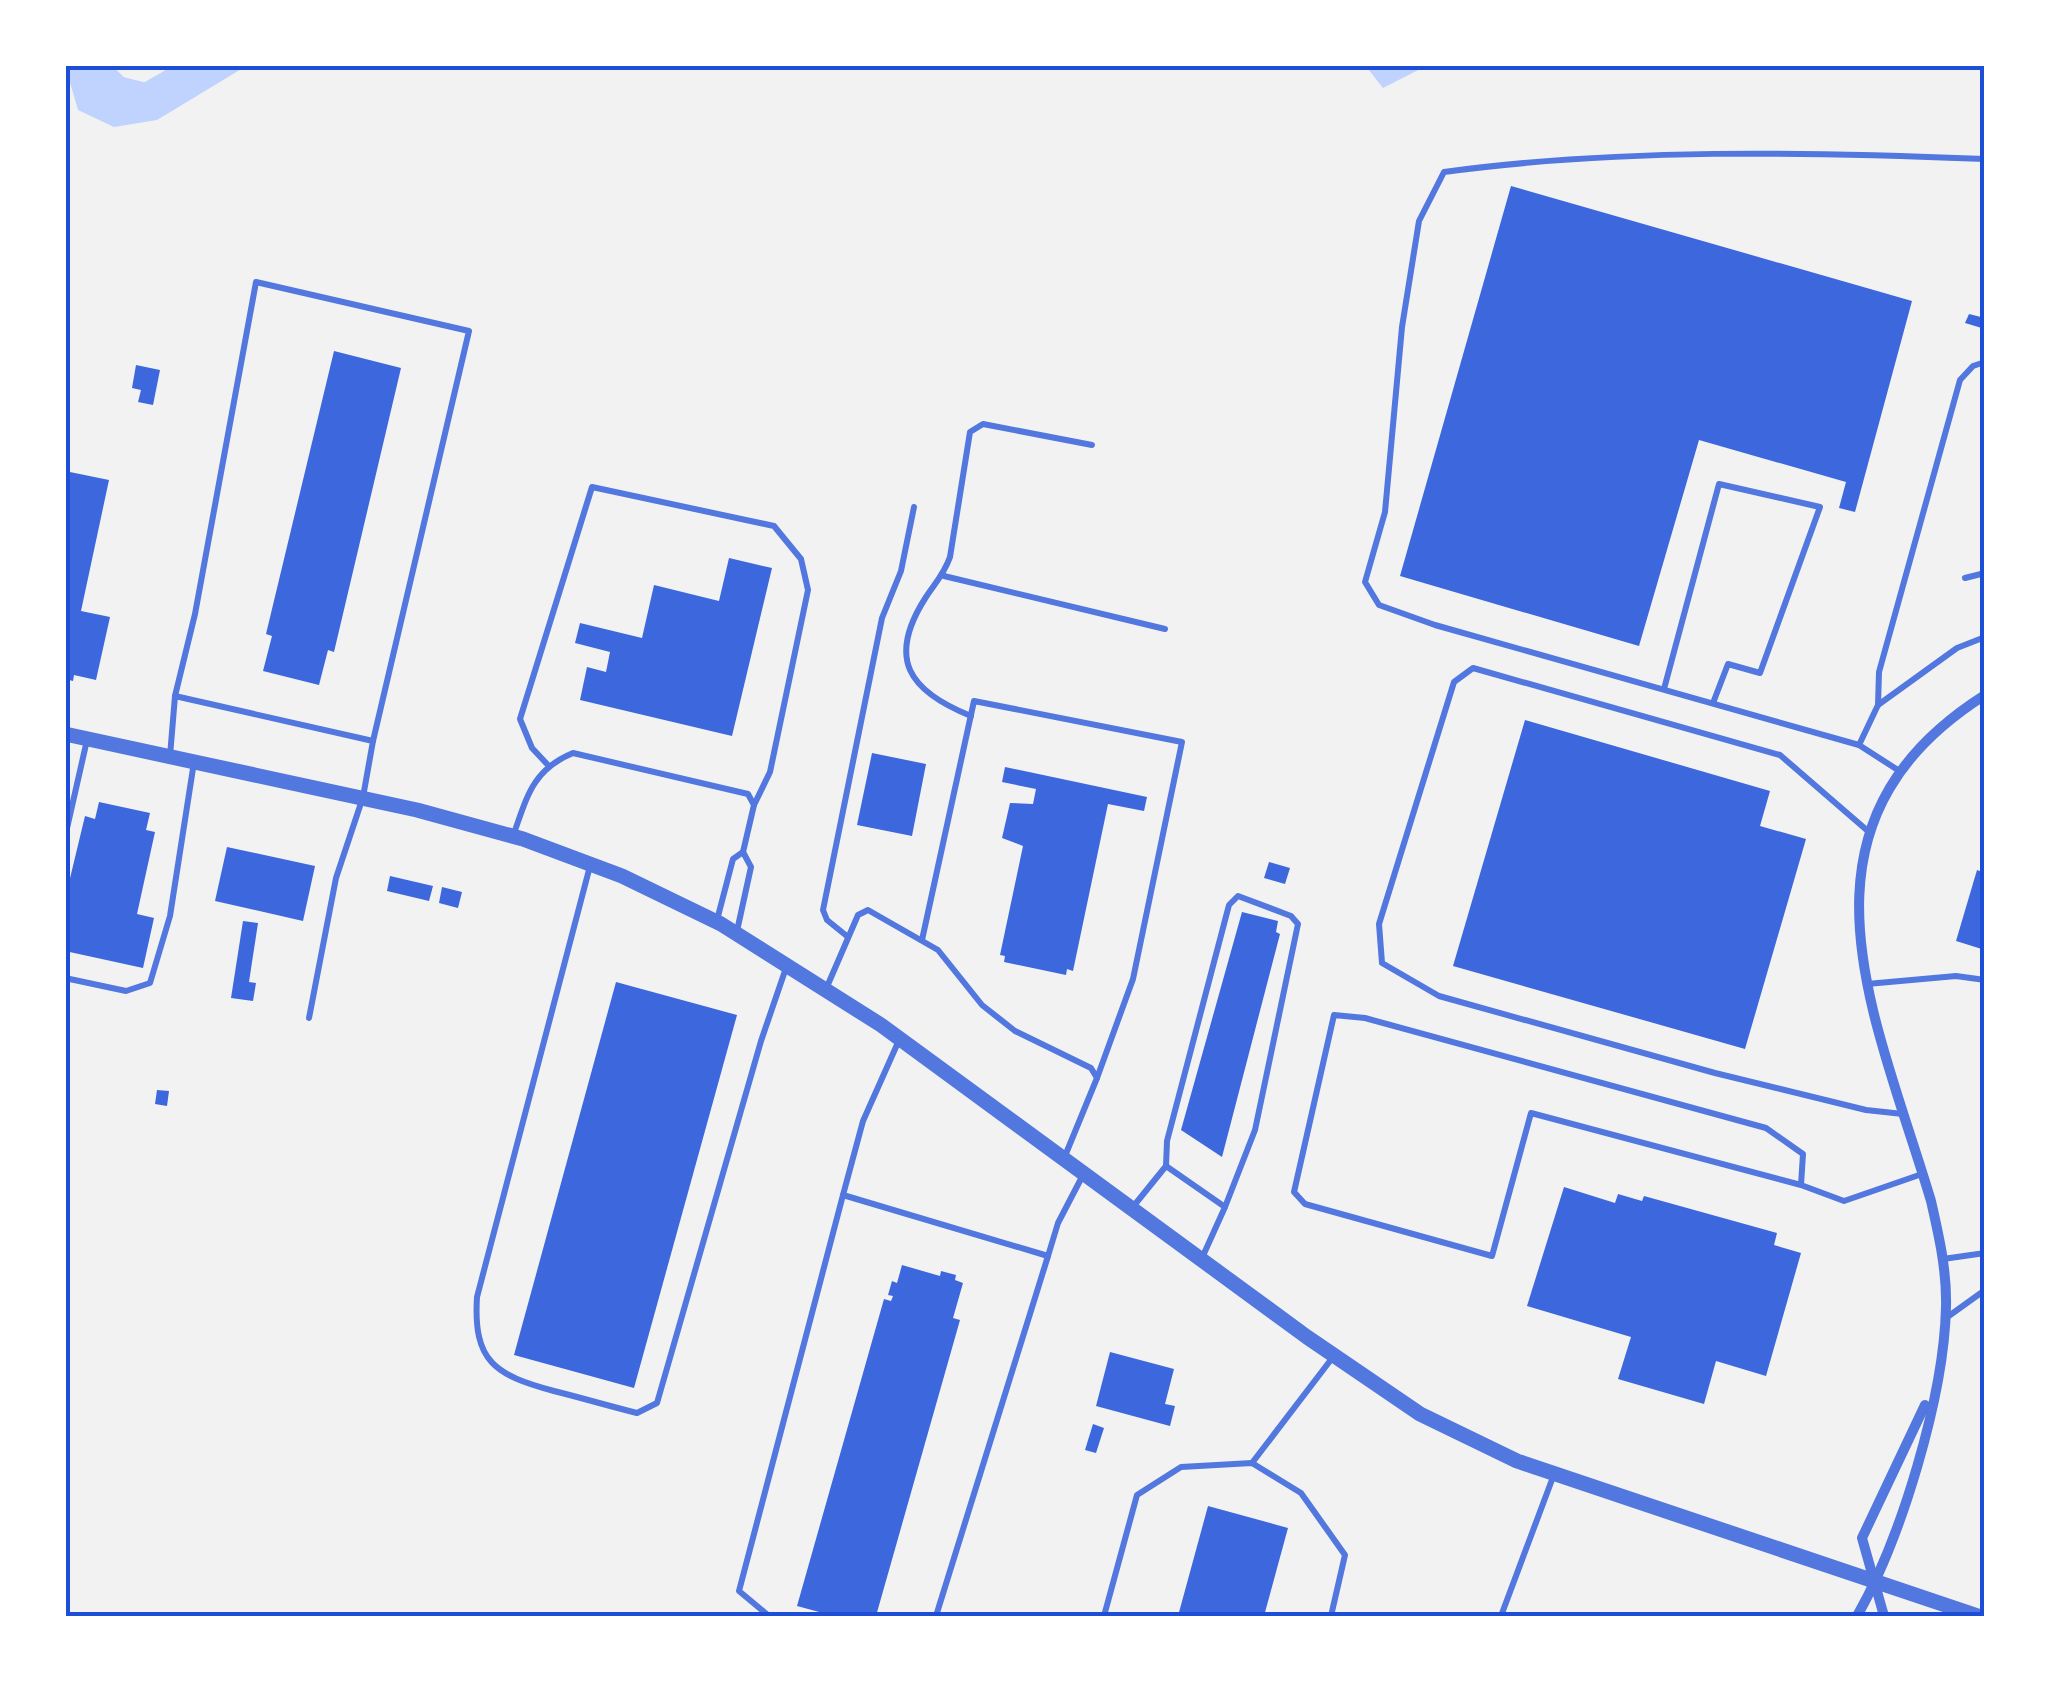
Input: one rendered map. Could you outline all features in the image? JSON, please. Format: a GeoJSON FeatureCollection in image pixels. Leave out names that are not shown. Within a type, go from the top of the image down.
{"type":"FeatureCollection","features":[{"type":"Feature","properties":{"kind":"street"},"geometry":{"type":"LineString","coordinates":[[1857,1616],[1892,1550],[1934,1386],[1945,1318],[1943,1259],[1923,1174],[1867,984],[1857,922],[1858,881],[1869,832],[1901,772],[1932,734],[1985,696]]}},
{"type":"Feature","properties":{"kind":"street"},"geometry":{"type":"LineString","coordinates":[[65,734],[363,797],[512,836],[590,864],[716,921],[900,1038],[1334,1356],[1454,1432],[1554,1474],[1978,1616]]}},
{"type":"Feature","properties":{"kind":"street"},"geometry":{"type":"LineString","coordinates":[[1884,1616],[1877,1582],[1862,1548],[1865,1524],[1934,1386]]}},
{"type":"Feature","properties":{"kind":"lane"},"geometry":{"type":"LineString","coordinates":[[1901,772],[1859,745],[1435,625],[1379,605],[1365,582],[1385,512],[1402,327],[1419,222],[1444,172],[1513,163],[1760,155],[1985,159]]}},
{"type":"Feature","properties":{"kind":"lane"},"geometry":{"type":"LineString","coordinates":[[170,757],[175,696],[195,614],[256,282],[469,331],[363,797],[336,878],[309,1018]]}},
{"type":"Feature","properties":{"kind":"lane"},"geometry":{"type":"LineString","coordinates":[[1859,745],[1878,705],[1879,672],[1960,380],[1972,366],[1985,362]]}},
{"type":"Feature","properties":{"kind":"lane"},"geometry":{"type":"LineString","coordinates":[[971,716],[932,698],[908,672],[908,635],[927,595],[944,576],[970,432],[983,424],[1092,444]]}},
{"type":"Feature","properties":{"kind":"lane"},"geometry":{"type":"LineString","coordinates":[[1664,690],[1719,484],[1820,507],[1760,673],[1728,664],[1713,703]]}},
{"type":"Feature","properties":{"kind":"lane"},"geometry":{"type":"LineString","coordinates":[[547,764],[532,748],[520,719],[592,487],[774,526],[801,559],[808,590],[770,772],[754,805],[743,852],[751,867],[736,933]]}},
{"type":"Feature","properties":{"kind":"lane"},"geometry":{"type":"LineString","coordinates":[[848,937],[827,920],[823,910],[882,618],[901,571],[914,507]]}},
{"type":"Feature","properties":{"kind":"lane"},"geometry":{"type":"LineString","coordinates":[[1964,578],[1985,573]]}},
{"type":"Feature","properties":{"kind":"lane"},"geometry":{"type":"LineString","coordinates":[[944,576],[1165,629]]}},
{"type":"Feature","properties":{"kind":"lane"},"geometry":{"type":"LineString","coordinates":[[1878,705],[1957,648],[1985,636]]}},
{"type":"Feature","properties":{"kind":"lane"},"geometry":{"type":"LineString","coordinates":[[1869,832],[1780,755],[1473,668],[1454,682],[1379,924],[1382,962],[1439,996],[1715,1073],[1866,1110],[1905,1114]]}},
{"type":"Feature","properties":{"kind":"lane"},"geometry":{"type":"LineString","coordinates":[[175,696],[373,741]]}},
{"type":"Feature","properties":{"kind":"lane"},"geometry":{"type":"LineString","coordinates":[[922,940],[974,701],[1182,742],[1133,980],[1064,1157]]}},
{"type":"Feature","properties":{"kind":"lane"},"geometry":{"type":"LineString","coordinates":[[65,838],[87,739]]}},
{"type":"Feature","properties":{"kind":"lane"},"geometry":{"type":"LineString","coordinates":[[512,836],[528,795],[547,764],[573,753],[748,794],[754,805]]}},
{"type":"Feature","properties":{"kind":"lane"},"geometry":{"type":"LineString","coordinates":[[65,978],[126,990],[150,983],[170,916],[194,762]]}},
{"type":"Feature","properties":{"kind":"lane"},"geometry":{"type":"LineString","coordinates":[[716,921],[733,859],[743,852]]}},
{"type":"Feature","properties":{"kind":"lane"},"geometry":{"type":"LineString","coordinates":[[590,864],[477,1297],[476,1334],[489,1359],[510,1379],[637,1413],[657,1403],[760,1040],[788,964]]}},
{"type":"Feature","properties":{"kind":"lane"},"geometry":{"type":"LineString","coordinates":[[1132,1208],[1166,1166],[1168,1141],[1229,904],[1238,896],[1292,916],[1298,924],[1255,1130],[1201,1259]]}},
{"type":"Feature","properties":{"kind":"lane"},"geometry":{"type":"LineString","coordinates":[[826,989],[858,914],[868,910],[938,950],[982,1005],[1014,1031],[1091,1068],[1097,1078]]}},
{"type":"Feature","properties":{"kind":"lane"},"geometry":{"type":"LineString","coordinates":[[1867,984],[1956,976],[1985,980]]}},
{"type":"Feature","properties":{"kind":"lane"},"geometry":{"type":"LineString","coordinates":[[1801,1185],[1803,1154],[1766,1128],[1365,1018],[1334,1014],[1294,1192],[1304,1204],[1492,1256],[1531,1114],[1801,1185],[1844,1201],[1923,1174]]}},
{"type":"Feature","properties":{"kind":"lane"},"geometry":{"type":"LineString","coordinates":[[769,1616],[739,1590],[863,1121],[900,1038]]}},
{"type":"Feature","properties":{"kind":"lane"},"geometry":{"type":"LineString","coordinates":[[1166,1166],[1225,1207]]}},
{"type":"Feature","properties":{"kind":"lane"},"geometry":{"type":"LineString","coordinates":[[936,1616],[1062,1213],[1085,1172]]}},
{"type":"Feature","properties":{"kind":"lane"},"geometry":{"type":"LineString","coordinates":[[843,1195],[1048,1256]]}},
{"type":"Feature","properties":{"kind":"lane"},"geometry":{"type":"LineString","coordinates":[[1943,1259],[1985,1252]]}},
{"type":"Feature","properties":{"kind":"lane"},"geometry":{"type":"LineString","coordinates":[[1945,1318],[1985,1290]]}},
{"type":"Feature","properties":{"kind":"lane"},"geometry":{"type":"LineString","coordinates":[[1252,1464],[1334,1356]]}},
{"type":"Feature","properties":{"kind":"lane"},"geometry":{"type":"LineString","coordinates":[[1104,1616],[1137,1495],[1182,1467],[1252,1464],[1300,1493],[1340,1544],[1344,1555],[1331,1616]]}},
{"type":"Feature","properties":{"kind":"lane"},"geometry":{"type":"LineString","coordinates":[[1501,1616],[1554,1474]]}},
{"type":"Feature","properties":{"kind":"water"},"geometry":{"type":"Polygon","coordinates":[[[65,65],[87,65],[115,93],[147,101],[210,65],[248,65],[157,120],[114,127],[78,110],[65,65]]]}},
{"type":"Feature","properties":{"kind":"water"},"geometry":{"type":"Polygon","coordinates":[[[1365,65],[1428,65],[1383,88],[1365,65]]]}},
{"type":"Feature","properties":{"kind":"building"},"geometry":{"type":"Polygon","coordinates":[[[1511,186],[1912,301],[1855,512],[1839,508],[1846,482],[1699,440],[1639,646],[1400,576],[1511,186]]]}},
{"type":"Feature","properties":{"kind":"building"},"geometry":{"type":"Polygon","coordinates":[[[1969,314],[1985,318],[1985,329],[1965,323],[1969,314]]]}},
{"type":"Feature","properties":{"kind":"building"},"geometry":{"type":"Polygon","coordinates":[[[334,351],[401,368],[334,652],[328,650],[319,685],[263,671],[272,636],[266,634],[334,351]]]}},
{"type":"Feature","properties":{"kind":"building"},"geometry":{"type":"Polygon","coordinates":[[[136,365],[160,370],[153,405],[138,402],[141,390],[132,388],[136,365]]]}},
{"type":"Feature","properties":{"kind":"building"},"geometry":{"type":"Polygon","coordinates":[[[65,471],[109,480],[81,611],[110,617],[96,680],[74,675],[73,681],[65,679],[65,471]]]}},
{"type":"Feature","properties":{"kind":"building"},"geometry":{"type":"Polygon","coordinates":[[[729,558],[772,568],[732,736],[580,700],[587,667],[606,672],[610,652],[575,643],[580,623],[642,638],[654,585],[719,601],[729,558]]]}},
{"type":"Feature","properties":{"kind":"building"},"geometry":{"type":"Polygon","coordinates":[[[1525,720],[1770,791],[1760,826],[1806,839],[1745,1049],[1453,966],[1525,720]]]}},
{"type":"Feature","properties":{"kind":"building"},"geometry":{"type":"Polygon","coordinates":[[[872,753],[926,764],[912,836],[857,825],[872,753]]]}},
{"type":"Feature","properties":{"kind":"building"},"geometry":{"type":"Polygon","coordinates":[[[1005,767],[1147,797],[1144,811],[1108,804],[1073,971],[1067,969],[1066,975],[1004,962],[1005,956],[1000,955],[1023,846],[1002,838],[1010,803],[1033,804],[1036,789],[1002,782],[1005,767]]]}},
{"type":"Feature","properties":{"kind":"building"},"geometry":{"type":"Polygon","coordinates":[[[99,802],[150,813],[146,830],[155,832],[137,914],[154,918],[143,968],[65,951],[65,899],[85,816],[95,819],[99,802]]]}},
{"type":"Feature","properties":{"kind":"building"},"geometry":{"type":"Polygon","coordinates":[[[227,847],[315,866],[303,921],[215,901],[227,847]]]}},
{"type":"Feature","properties":{"kind":"building"},"geometry":{"type":"Polygon","coordinates":[[[1269,862],[1290,868],[1285,884],[1264,878],[1269,862]]]}},
{"type":"Feature","properties":{"kind":"building"},"geometry":{"type":"Polygon","coordinates":[[[1977,870],[1985,873],[1985,950],[1956,941],[1977,870]]]}},
{"type":"Feature","properties":{"kind":"building"},"geometry":{"type":"Polygon","coordinates":[[[390,876],[433,886],[429,901],[387,891],[390,876]]]}},
{"type":"Feature","properties":{"kind":"building"},"geometry":{"type":"Polygon","coordinates":[[[442,887],[462,892],[458,908],[439,903],[442,887]]]}},
{"type":"Feature","properties":{"kind":"building"},"geometry":{"type":"Polygon","coordinates":[[[1242,912],[1278,921],[1276,932],[1280,934],[1222,1157],[1181,1130],[1242,912]]]}},
{"type":"Feature","properties":{"kind":"building"},"geometry":{"type":"Polygon","coordinates":[[[243,921],[258,923],[249,982],[256,983],[253,1001],[231,998],[243,921]]]}},
{"type":"Feature","properties":{"kind":"building"},"geometry":{"type":"Polygon","coordinates":[[[616,982],[737,1015],[634,1388],[514,1355],[616,982]]]}},
{"type":"Feature","properties":{"kind":"building"},"geometry":{"type":"Polygon","coordinates":[[[157,1090],[169,1091],[167,1106],[155,1104],[157,1090]]]}},
{"type":"Feature","properties":{"kind":"building"},"geometry":{"type":"Polygon","coordinates":[[[1564,1187],[1615,1203],[1618,1194],[1642,1201],[1644,1196],[1777,1233],[1774,1245],[1801,1253],[1766,1376],[1716,1361],[1704,1404],[1618,1379],[1631,1337],[1527,1306],[1564,1187]]]}},
{"type":"Feature","properties":{"kind":"building"},"geometry":{"type":"Polygon","coordinates":[[[902,1265],[940,1276],[941,1271],[956,1275],[955,1280],[963,1283],[953,1318],[960,1320],[876,1616],[834,1616],[797,1606],[884,1299],[891,1301],[893,1296],[888,1295],[892,1281],[897,1283],[902,1265]]]}},
{"type":"Feature","properties":{"kind":"building"},"geometry":{"type":"Polygon","coordinates":[[[1110,1352],[1174,1369],[1165,1404],[1175,1406],[1170,1426],[1096,1406],[1110,1352]]]}},
{"type":"Feature","properties":{"kind":"building"},"geometry":{"type":"Polygon","coordinates":[[[1093,1424],[1104,1428],[1096,1453],[1085,1450],[1093,1424]]]}},
{"type":"Feature","properties":{"kind":"building"},"geometry":{"type":"Polygon","coordinates":[[[1208,1506],[1288,1528],[1264,1616],[1178,1616],[1208,1506]]]}},
{"type":"Feature","properties":{"kind":"waterway"},"geometry":{"type":"LineString","coordinates":[[87,65],[115,93],[147,101],[210,65]]}}]}
